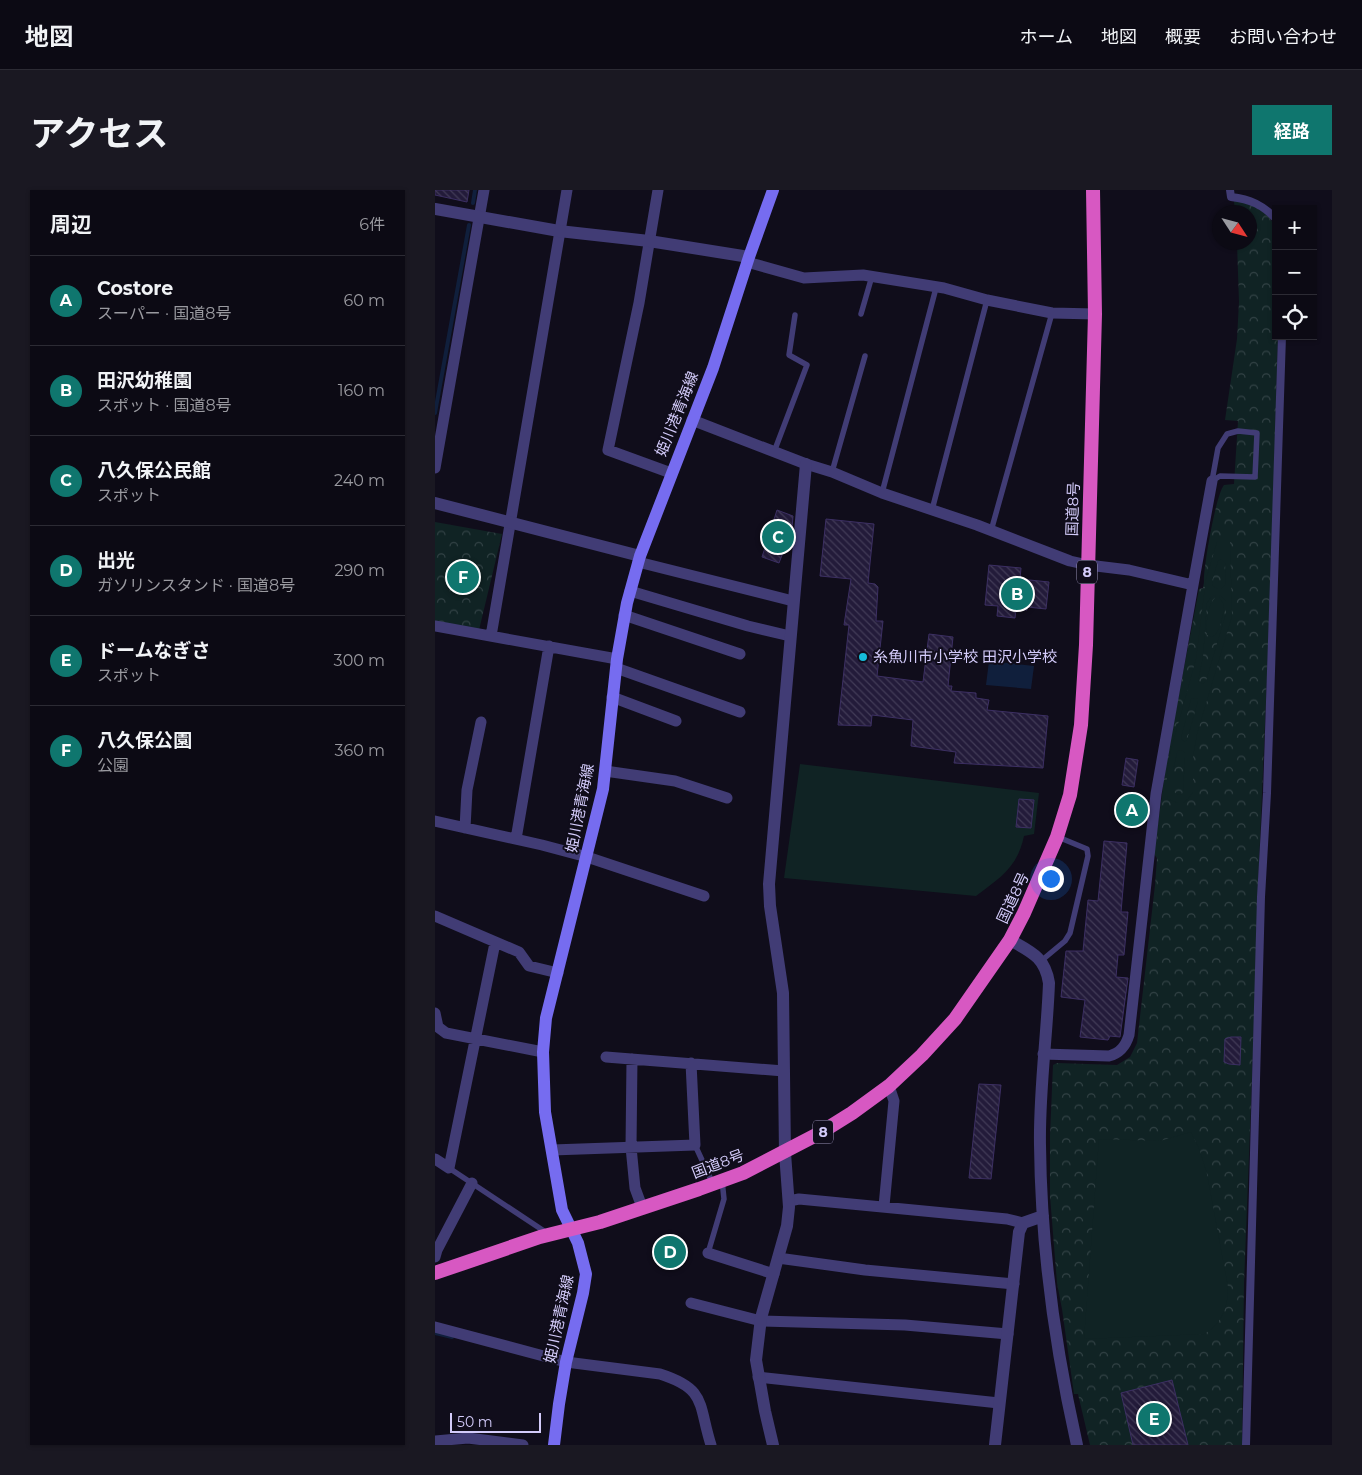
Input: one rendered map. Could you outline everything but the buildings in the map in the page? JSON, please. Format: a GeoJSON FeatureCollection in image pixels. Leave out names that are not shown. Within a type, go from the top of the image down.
{"type":"FeatureCollection","features":[{"type":"Feature","properties":{"kind":"highway","name":"国道8号"},"geometry":{"type":"LineString","coordinates":[[435,1274],[490,1253],[549,1234],[601,1222],[743,1173],[785,1152],[852,1113],[889,1086],[922,1055],[955,1019],[1011,940],[1032,897],[1057,837],[1069,795],[1081,725],[1086,645],[1095,314],[1093,190]]}},
{"type":"Feature","properties":{"kind":"main road","name":"姫川港青海線"},"geometry":{"type":"LineString","coordinates":[[554,1445],[566,1362],[586,1274],[581,1252],[562,1210],[545,1112],[543,1052],[546,1018],[603,789],[612,697],[630,591],[639,559],[671,473],[713,368],[748,259],[773,190]]}},
{"type":"Feature","properties":{"kind":"street"},"geometry":{"type":"LineString","coordinates":[[435,468],[484,190]]}},
{"type":"Feature","properties":{"kind":"street"},"geometry":{"type":"LineString","coordinates":[[491,636],[567,190]]}},
{"type":"Feature","properties":{"kind":"street"},"geometry":{"type":"LineString","coordinates":[[658,190],[639,303],[608,450],[671,473]]}},
{"type":"Feature","properties":{"kind":"street"},"geometry":{"type":"LineString","coordinates":[[1230,190],[1231,197],[1252,200],[1272,214]]}},
{"type":"Feature","properties":{"kind":"street"},"geometry":{"type":"LineString","coordinates":[[435,209],[559,231],[649,241],[748,259],[804,278],[872,276],[1052,313],[1095,314]]}},
{"type":"Feature","properties":{"kind":"street"},"geometry":{"type":"LineString","coordinates":[[1246,1445],[1261,897],[1267,793],[1282,340]]}},
{"type":"Feature","properties":{"kind":"street"},"geometry":{"type":"LineString","coordinates":[[692,420],[806,464],[832,472],[881,493],[991,530],[1070,560],[1088,565],[1129,570],[1193,585]]}},
{"type":"Feature","properties":{"kind":"street"},"geometry":{"type":"LineString","coordinates":[[773,1445],[758,1377],[757,1360],[761,1321],[787,1226],[789,1201],[785,1152],[783,993],[770,906],[769,884],[806,464]]}},
{"type":"Feature","properties":{"kind":"street"},"geometry":{"type":"LineString","coordinates":[[1043,1054],[1109,1056],[1115,1054],[1125,1045],[1129,1035],[1156,794],[1212,481]]}},
{"type":"Feature","properties":{"kind":"street"},"geometry":{"type":"LineString","coordinates":[[435,503],[793,601]]}},
{"type":"Feature","properties":{"kind":"street"},"geometry":{"type":"LineString","coordinates":[[630,591],[748,626],[790,636]]}},
{"type":"Feature","properties":{"kind":"street"},"geometry":{"type":"LineString","coordinates":[[625,615],[739,654]]}},
{"type":"Feature","properties":{"kind":"street"},"geometry":{"type":"LineString","coordinates":[[435,626],[549,646],[617,663],[740,712]]}},
{"type":"Feature","properties":{"kind":"street"},"geometry":{"type":"LineString","coordinates":[[515,839],[549,646]]}},
{"type":"Feature","properties":{"kind":"street"},"geometry":{"type":"LineString","coordinates":[[612,697],[676,722]]}},
{"type":"Feature","properties":{"kind":"street"},"geometry":{"type":"LineString","coordinates":[[465,828],[467,790],[481,722]]}},
{"type":"Feature","properties":{"kind":"street"},"geometry":{"type":"LineString","coordinates":[[605,771],[675,781],[727,798]]}},
{"type":"Feature","properties":{"kind":"street"},"geometry":{"type":"LineString","coordinates":[[435,821],[587,857],[704,896]]}},
{"type":"Feature","properties":{"kind":"street"},"geometry":{"type":"LineString","coordinates":[[435,916],[519,952],[529,966],[558,973]]}},
{"type":"Feature","properties":{"kind":"street"},"geometry":{"type":"LineString","coordinates":[[1011,940],[1029,950],[1045,965],[1049,983],[1043,1054],[1040,1144],[1043,1216],[1058,1352],[1077,1445]]}},
{"type":"Feature","properties":{"kind":"street"},"geometry":{"type":"LineString","coordinates":[[435,1159],[449,1168],[495,943]]}},
{"type":"Feature","properties":{"kind":"street"},"geometry":{"type":"LineString","coordinates":[[435,1013],[438,1026],[446,1033],[543,1052]]}},
{"type":"Feature","properties":{"kind":"street"},"geometry":{"type":"LineString","coordinates":[[606,1057],[784,1071]]}},
{"type":"Feature","properties":{"kind":"street"},"geometry":{"type":"LineString","coordinates":[[632,1059],[631,1147],[635,1188],[642,1207]]}},
{"type":"Feature","properties":{"kind":"street"},"geometry":{"type":"LineString","coordinates":[[552,1150],[695,1145],[691,1064]]}},
{"type":"Feature","properties":{"kind":"street"},"geometry":{"type":"LineString","coordinates":[[885,1206],[894,1101],[889,1086]]}},
{"type":"Feature","properties":{"kind":"street"},"geometry":{"type":"LineString","coordinates":[[435,1257],[472,1183]]}},
{"type":"Feature","properties":{"kind":"street"},"geometry":{"type":"LineString","coordinates":[[789,1201],[799,1199],[885,1206],[1007,1219],[1023,1223],[1043,1216]]}},
{"type":"Feature","properties":{"kind":"street"},"geometry":{"type":"LineString","coordinates":[[995,1445],[1019,1232],[1023,1223]]}},
{"type":"Feature","properties":{"kind":"street"},"geometry":{"type":"LineString","coordinates":[[708,1252],[774,1274]]}},
{"type":"Feature","properties":{"kind":"street"},"geometry":{"type":"LineString","coordinates":[[779,1258],[865,1270],[1014,1284]]}},
{"type":"Feature","properties":{"kind":"street"},"geometry":{"type":"LineString","coordinates":[[691,1303],[761,1321],[905,1325],[1008,1334]]}},
{"type":"Feature","properties":{"kind":"street"},"geometry":{"type":"LineString","coordinates":[[435,1327],[566,1362],[660,1374],[674,1379],[697,1394],[711,1445]]}},
{"type":"Feature","properties":{"kind":"street"},"geometry":{"type":"LineString","coordinates":[[758,1377],[999,1403]]}},
{"type":"Feature","properties":{"kind":"street"},"geometry":{"type":"LineString","coordinates":[[435,1441],[468,1438],[523,1445]]}},
{"type":"Feature","properties":{"kind":"lane"},"geometry":{"type":"LineString","coordinates":[[861,314],[872,276]]}},
{"type":"Feature","properties":{"kind":"lane"},"geometry":{"type":"LineString","coordinates":[[881,493],[936,288]]}},
{"type":"Feature","properties":{"kind":"lane"},"geometry":{"type":"LineString","coordinates":[[932,510],[987,300]]}},
{"type":"Feature","properties":{"kind":"lane"},"geometry":{"type":"LineString","coordinates":[[991,530],[1052,313]]}},
{"type":"Feature","properties":{"kind":"lane"},"geometry":{"type":"LineString","coordinates":[[774,452],[807,365],[789,355],[795,316]]}},
{"type":"Feature","properties":{"kind":"lane"},"geometry":{"type":"LineString","coordinates":[[832,472],[865,356]]}},
{"type":"Feature","properties":{"kind":"lane"},"geometry":{"type":"LineString","coordinates":[[1234,432],[1257,433],[1255,476],[1220,476],[1212,481],[1218,448],[1227,434],[1234,432]]}},
{"type":"Feature","properties":{"kind":"lane"},"geometry":{"type":"LineString","coordinates":[[1041,961],[1065,941],[1070,933],[1088,856],[1087,849],[1057,837]]}},
{"type":"Feature","properties":{"kind":"lane"},"geometry":{"type":"LineString","coordinates":[[695,1145],[717,1182],[724,1199],[708,1252]]}},
{"type":"Feature","properties":{"kind":"lane"},"geometry":{"type":"LineString","coordinates":[[449,1168],[549,1234]]}},
{"type":"Feature","properties":{"kind":"green space"},"geometry":{"type":"Polygon","coordinates":[[[1234,201],[1253,205],[1234,205],[1234,201]]]}},
{"type":"Feature","properties":{"kind":"green space"},"geometry":{"type":"Polygon","coordinates":[[[1257,207],[1264,212],[1272,222],[1272,340],[1278,340],[1271,583],[1244,1284],[1242,1445],[1090,1445],[1078,1394],[1074,1394],[1057,1283],[1050,1196],[1053,1065],[1057,1063],[1117,1065],[1130,1057],[1137,1043],[1155,885],[1157,858],[1154,854],[1167,757],[1199,589],[1203,588],[1217,502],[1224,485],[1234,484],[1238,421],[1225,420],[1237,339],[1239,302],[1237,250],[1257,250],[1257,207]]]}},
{"type":"Feature","properties":{"kind":"green space"},"geometry":{"type":"Polygon","coordinates":[[[435,522],[502,534],[479,630],[435,621],[435,522]]]}},
{"type":"Feature","properties":{"kind":"green space"},"geometry":{"type":"Polygon","coordinates":[[[1230,541],[1232,616],[1197,734],[1193,757],[1193,792],[1183,803],[1178,803],[1168,799],[1167,796],[1169,757],[1196,659],[1206,579],[1217,542],[1230,541]],[[1221,559],[1218,561],[1212,581],[1213,586],[1221,589],[1226,584],[1225,563],[1221,559]],[[1215,595],[1207,603],[1203,657],[1198,681],[1203,684],[1206,681],[1226,613],[1226,601],[1220,595],[1219,598],[1224,604],[1221,622],[1218,631],[1213,637],[1207,635],[1209,609],[1216,597],[1215,595]],[[1191,699],[1181,738],[1184,742],[1187,740],[1198,701],[1198,699],[1191,699]],[[1182,750],[1178,751],[1173,771],[1173,791],[1178,795],[1182,794],[1183,791],[1185,753],[1182,750]]]}},
{"type":"Feature","properties":{"kind":"green space"},"geometry":{"type":"Polygon","coordinates":[[[800,764],[1039,793],[1034,834],[1024,836],[1017,856],[1007,871],[976,896],[784,878],[800,764]]]}},
{"type":"Feature","properties":{"kind":"green space"},"geometry":{"type":"Polygon","coordinates":[[[1191,1132],[1200,1151],[1207,1174],[1228,1287],[1227,1301],[1220,1320],[1204,1334],[1084,1339],[1099,1139],[1160,1141],[1191,1132]]]}},
{"type":"Feature","properties":{"kind":"water"},"geometry":{"type":"Polygon","coordinates":[[[989,661],[1034,666],[1031,689],[986,685],[989,661]]]}},
{"type":"Feature","properties":{"kind":"waterway"},"geometry":{"type":"LineString","coordinates":[[473,203],[475,190]]}},
{"type":"Feature","properties":{"kind":"waterway"},"geometry":{"type":"LineString","coordinates":[[435,413],[469,225]]}},
{"type":"Feature","properties":{"kind":"waterway"},"geometry":{"type":"LineString","coordinates":[[435,1333],[452,1337]]}},
{"type":"Feature","properties":{"kind":"place","name":"八久保公民館"},"geometry":{"type":"Point","coordinates":[778,537]}},
{"type":"Feature","properties":{"kind":"place","name":"八久保公園"},"geometry":{"type":"Point","coordinates":[463,577]}},
{"type":"Feature","properties":{"kind":"place","name":"田沢幼稚園"},"geometry":{"type":"Point","coordinates":[1017,594]}},
{"type":"Feature","properties":{"kind":"place","name":"糸魚川市小学校 田沢小学校"},"geometry":{"type":"Point","coordinates":[863,657]}},
{"type":"Feature","properties":{"kind":"place","name":"Costore"},"geometry":{"type":"Point","coordinates":[1132,810]}},
{"type":"Feature","properties":{"kind":"place","name":"出光"},"geometry":{"type":"Point","coordinates":[670,1252]}},
{"type":"Feature","properties":{"kind":"place","name":"ドームなぎさ"},"geometry":{"type":"Point","coordinates":[1154,1419]}}]}
